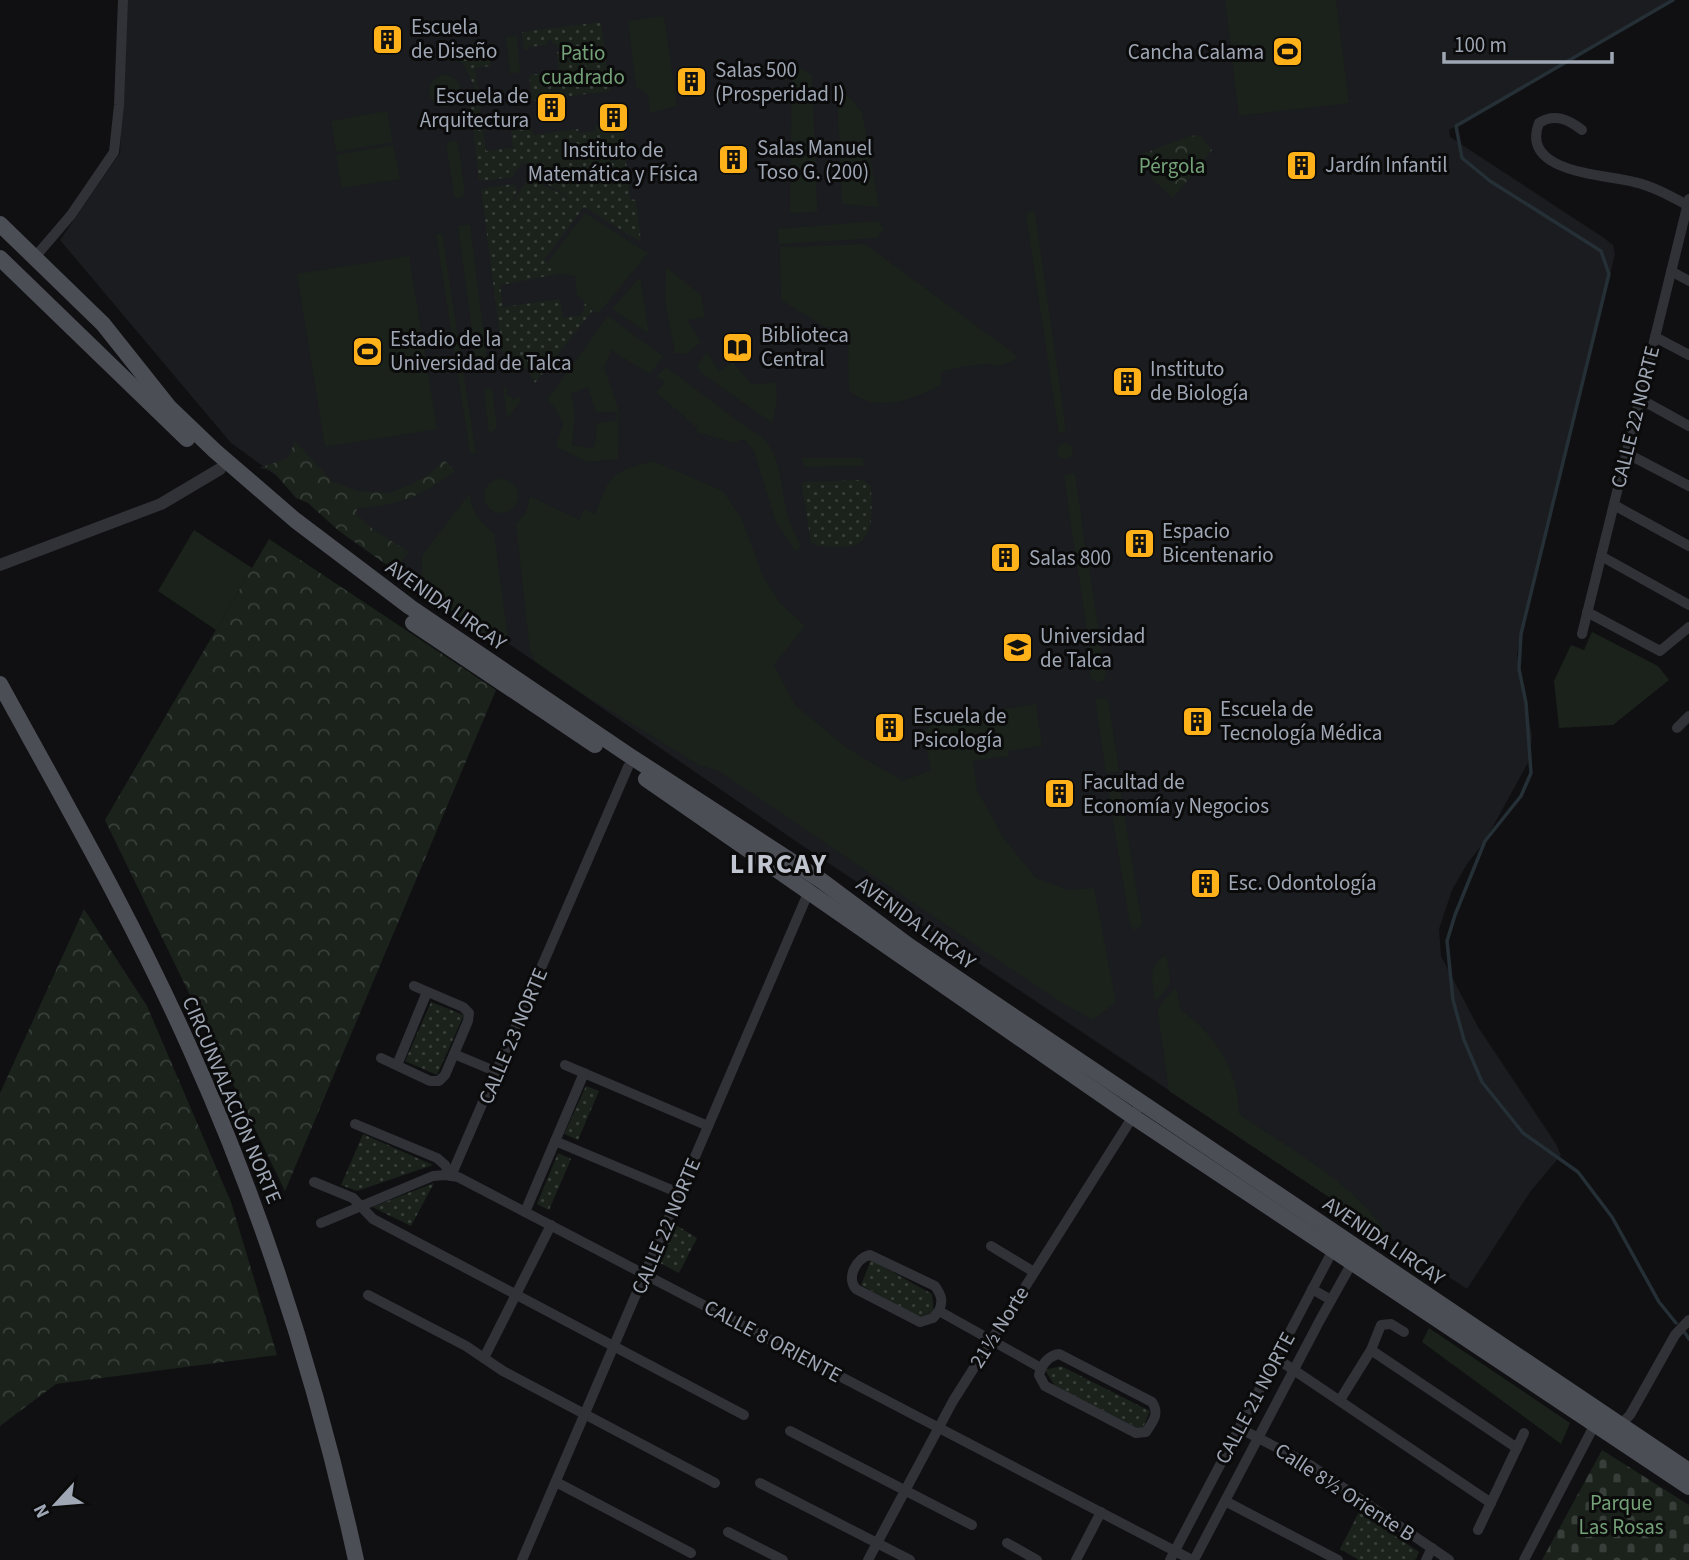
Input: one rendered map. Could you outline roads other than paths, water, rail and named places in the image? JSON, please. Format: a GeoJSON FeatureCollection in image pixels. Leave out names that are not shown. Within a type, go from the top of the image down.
{"type":"FeatureCollection","features":[{"type":"Feature","properties":{"kind":"main road","name":"AVENIDA LIRCAY"},"geometry":{"type":"LineString","coordinates":[[0,224],[103,324],[169,407],[215,452],[295,520],[410,607],[815,886],[1132,1116],[1337,1243],[1689,1471]]}},
{"type":"Feature","properties":{"kind":"main road","name":"AVENIDA LIRCAY"},"geometry":{"type":"LineString","coordinates":[[0,258],[155,410],[220,469],[360,584],[507,687],[909,946],[1142,1102],[1337,1243],[1353,1261],[1689,1487]]}},
{"type":"Feature","properties":{"kind":"main road","name":"CIRCUNVALACIÓN NORTE"},"geometry":{"type":"LineString","coordinates":[[0,684],[146,956],[192,1053],[230,1143],[267,1242],[303,1352],[335,1467],[356,1560]]}},
{"type":"Feature","properties":{"kind":"street"},"geometry":{"type":"LineString","coordinates":[[35,257],[71,215],[114,152],[120,105],[123,0]]}},
{"type":"Feature","properties":{"kind":"street"},"geometry":{"type":"LineString","coordinates":[[1582,130],[1572,122],[1558,117],[1546,118],[1539,123],[1535,142],[1548,161],[1598,176],[1635,182],[1689,203]]}},
{"type":"Feature","properties":{"kind":"street","name":"CALLE 22 NORTE"},"geometry":{"type":"LineString","coordinates":[[1582,634],[1689,203]]}},
{"type":"Feature","properties":{"kind":"street"},"geometry":{"type":"LineString","coordinates":[[1671,271],[1689,281]]}},
{"type":"Feature","properties":{"kind":"street"},"geometry":{"type":"LineString","coordinates":[[1655,337],[1689,355]]}},
{"type":"Feature","properties":{"kind":"street"},"geometry":{"type":"LineString","coordinates":[[1640,399],[1689,426]]}},
{"type":"Feature","properties":{"kind":"street"},"geometry":{"type":"LineString","coordinates":[[1626,453],[1689,486]]}},
{"type":"Feature","properties":{"kind":"street"},"geometry":{"type":"LineString","coordinates":[[0,565],[161,504],[220,469]]}},
{"type":"Feature","properties":{"kind":"street"},"geometry":{"type":"LineString","coordinates":[[1614,505],[1689,545]]}},
{"type":"Feature","properties":{"kind":"street"},"geometry":{"type":"LineString","coordinates":[[1601,556],[1689,605]]}},
{"type":"Feature","properties":{"kind":"street"},"geometry":{"type":"LineString","coordinates":[[1587,612],[1660,651],[1689,627]]}},
{"type":"Feature","properties":{"kind":"street"},"geometry":{"type":"LineString","coordinates":[[1677,728],[1689,716]]}},
{"type":"Feature","properties":{"kind":"street","name":"CALLE 23 NORTE"},"geometry":{"type":"LineString","coordinates":[[451,1176],[628,767]]}},
{"type":"Feature","properties":{"kind":"street","name":"CALLE 22 NORTE"},"geometry":{"type":"LineString","coordinates":[[522,1560],[708,1126],[815,886]]}},
{"type":"Feature","properties":{"kind":"street"},"geometry":{"type":"LineString","coordinates":[[381,1058],[430,1081],[439,1081],[445,1075],[469,1013],[463,1007],[414,986]]}},
{"type":"Feature","properties":{"kind":"street"},"geometry":{"type":"LineString","coordinates":[[397,1065],[428,992]]}},
{"type":"Feature","properties":{"kind":"street"},"geometry":{"type":"LineString","coordinates":[[454,1054],[497,1072]]}},
{"type":"Feature","properties":{"kind":"street"},"geometry":{"type":"LineString","coordinates":[[565,1065],[708,1126]]}},
{"type":"Feature","properties":{"kind":"street"},"geometry":{"type":"LineString","coordinates":[[525,1212],[584,1073]]}},
{"type":"Feature","properties":{"kind":"street","name":"21½ Norte"},"geometry":{"type":"LineString","coordinates":[[868,1560],[937,1427],[1142,1102]]}},
{"type":"Feature","properties":{"kind":"street","name":"CALLE 8 ORIENTE"},"geometry":{"type":"LineString","coordinates":[[355,1124],[437,1158],[451,1176],[1101,1512],[1173,1555],[1193,1560]]}},
{"type":"Feature","properties":{"kind":"street"},"geometry":{"type":"LineString","coordinates":[[555,1141],[679,1194]]}},
{"type":"Feature","properties":{"kind":"street"},"geometry":{"type":"LineString","coordinates":[[321,1223],[433,1176],[451,1176]]}},
{"type":"Feature","properties":{"kind":"street"},"geometry":{"type":"LineString","coordinates":[[314,1182],[353,1198],[373,1219],[744,1415]]}},
{"type":"Feature","properties":{"kind":"street"},"geometry":{"type":"LineString","coordinates":[[484,1358],[551,1226]]}},
{"type":"Feature","properties":{"kind":"street","name":"CALLE 21 NORTE"},"geometry":{"type":"LineString","coordinates":[[1173,1555],[1337,1243]]}},
{"type":"Feature","properties":{"kind":"street"},"geometry":{"type":"LineString","coordinates":[[991,1246],[1034,1272]]}},
{"type":"Feature","properties":{"kind":"street"},"geometry":{"type":"LineString","coordinates":[[870,1255],[935,1286],[942,1302],[939,1311],[933,1318],[920,1322],[856,1289],[851,1278],[859,1261],[870,1255]]}},
{"type":"Feature","properties":{"kind":"street","name":"CALLE 21 NORTE"},"geometry":{"type":"LineString","coordinates":[[1193,1560],[1353,1261]]}},
{"type":"Feature","properties":{"kind":"street"},"geometry":{"type":"LineString","coordinates":[[1312,1289],[1331,1300]]}},
{"type":"Feature","properties":{"kind":"street"},"geometry":{"type":"LineString","coordinates":[[368,1295],[466,1346],[503,1371],[715,1483]]}},
{"type":"Feature","properties":{"kind":"street"},"geometry":{"type":"LineString","coordinates":[[939,1311],[990,1342],[1041,1368]]}},
{"type":"Feature","properties":{"kind":"street"},"geometry":{"type":"LineString","coordinates":[[1620,1425],[1630,1415],[1675,1335],[1689,1320]]}},
{"type":"Feature","properties":{"kind":"street"},"geometry":{"type":"LineString","coordinates":[[1339,1401],[1371,1350],[1379,1328],[1385,1323],[1404,1332]]}},
{"type":"Feature","properties":{"kind":"street"},"geometry":{"type":"LineString","coordinates":[[1371,1350],[1517,1448]]}},
{"type":"Feature","properties":{"kind":"street"},"geometry":{"type":"LineString","coordinates":[[1059,1354],[1152,1402],[1157,1409],[1156,1417],[1146,1432],[1136,1433],[1045,1386],[1040,1376],[1041,1368],[1048,1359],[1059,1354]]}},
{"type":"Feature","properties":{"kind":"street"},"geometry":{"type":"LineString","coordinates":[[1276,1358],[1491,1503]]}},
{"type":"Feature","properties":{"kind":"street"},"geometry":{"type":"LineString","coordinates":[[1524,1560],[1595,1424]]}},
{"type":"Feature","properties":{"kind":"street","name":"Calle 8½ Oriente B"},"geometry":{"type":"LineString","coordinates":[[1239,1428],[1310,1465],[1449,1560]]}},
{"type":"Feature","properties":{"kind":"street"},"geometry":{"type":"LineString","coordinates":[[790,1431],[972,1525]]}},
{"type":"Feature","properties":{"kind":"street"},"geometry":{"type":"LineString","coordinates":[[1478,1530],[1524,1433]]}},
{"type":"Feature","properties":{"kind":"street"},"geometry":{"type":"LineString","coordinates":[[556,1482],[691,1553]]}},
{"type":"Feature","properties":{"kind":"street"},"geometry":{"type":"LineString","coordinates":[[761,1483],[910,1560]]}},
{"type":"Feature","properties":{"kind":"street"},"geometry":{"type":"LineString","coordinates":[[1225,1501],[1338,1560]]}},
{"type":"Feature","properties":{"kind":"street"},"geometry":{"type":"LineString","coordinates":[[1076,1560],[1101,1512]]}},
{"type":"Feature","properties":{"kind":"street"},"geometry":{"type":"LineString","coordinates":[[728,1532],[783,1560]]}},
{"type":"Feature","properties":{"kind":"street"},"geometry":{"type":"LineString","coordinates":[[1007,1543],[1037,1560]]}},
{"type":"Feature","properties":{"kind":"street"},"geometry":{"type":"LineString","coordinates":[[1426,1560],[1432,1548]]}},
{"type":"Feature","properties":{"kind":"waterway"},"geometry":{"type":"LineString","coordinates":[[1673,0],[1456,126],[1462,158],[1490,181],[1601,251],[1609,274],[1521,634],[1519,669],[1526,703],[1531,773],[1521,796],[1485,841],[1447,941],[1453,1000],[1464,1040],[1482,1082],[1523,1133],[1578,1172],[1612,1217],[1659,1302],[1676,1323]]}},
{"type":"Feature","properties":{"kind":"waterway"},"geometry":{"type":"LineString","coordinates":[[1685,1333],[1689,1339]]}},
{"type":"Feature","properties":{"kind":"place","name":"Escuela de Diseño"},"geometry":{"type":"Point","coordinates":[388,39]}},
{"type":"Feature","properties":{"kind":"place","name":"Cancha Calama"},"geometry":{"type":"Point","coordinates":[1287,52]}},
{"type":"Feature","properties":{"kind":"place","name":"Salas 500 (Prosperidad I)"},"geometry":{"type":"Point","coordinates":[692,82]}},
{"type":"Feature","properties":{"kind":"place","name":"Escuela de Arquitectura"},"geometry":{"type":"Point","coordinates":[552,108]}},
{"type":"Feature","properties":{"kind":"place","name":"Instituto de Matemática y Física"},"geometry":{"type":"Point","coordinates":[613,118]}},
{"type":"Feature","properties":{"kind":"place","name":"Salas Manuel Toso G. (200)"},"geometry":{"type":"Point","coordinates":[734,160]}},
{"type":"Feature","properties":{"kind":"place","name":"Jardín Infantil"},"geometry":{"type":"Point","coordinates":[1302,165]}},
{"type":"Feature","properties":{"kind":"place","name":"Biblioteca Central"},"geometry":{"type":"Point","coordinates":[738,347]}},
{"type":"Feature","properties":{"kind":"place","name":"Estadio de la Universidad de Talca"},"geometry":{"type":"Point","coordinates":[367,351]}},
{"type":"Feature","properties":{"kind":"place","name":"Instituto de Biología"},"geometry":{"type":"Point","coordinates":[1127,381]}},
{"type":"Feature","properties":{"kind":"place","name":"Espacio Bicentenario"},"geometry":{"type":"Point","coordinates":[1139,543]}},
{"type":"Feature","properties":{"kind":"place","name":"Salas 800"},"geometry":{"type":"Point","coordinates":[1006,558]}},
{"type":"Feature","properties":{"kind":"place","name":"Universidad de Talca"},"geometry":{"type":"Point","coordinates":[1017,648]}},
{"type":"Feature","properties":{"kind":"place","name":"Escuela de Tecnología Médica"},"geometry":{"type":"Point","coordinates":[1197,721]}},
{"type":"Feature","properties":{"kind":"place","name":"Escuela de Psicología"},"geometry":{"type":"Point","coordinates":[890,728]}},
{"type":"Feature","properties":{"kind":"place","name":"Facultad de Economía y Negocios"},"geometry":{"type":"Point","coordinates":[1060,794]}},
{"type":"Feature","properties":{"kind":"place","name":"Esc. Odontología"},"geometry":{"type":"Point","coordinates":[1205,883]}},
{"type":"Feature","properties":{"kind":"district","name":"LIRCAY"},"geometry":{"type":"Point","coordinates":[779,864]}},
{"type":"Feature","properties":{"kind":"park label","name":"Patio cuadrado"},"geometry":{"type":"Point","coordinates":[583,65]}},
{"type":"Feature","properties":{"kind":"park label","name":"Pérgola"},"geometry":{"type":"Point","coordinates":[1172,166]}},
{"type":"Feature","properties":{"kind":"park label","name":"Parque Las Rosas"},"geometry":{"type":"Point","coordinates":[1621,1515]}}]}
